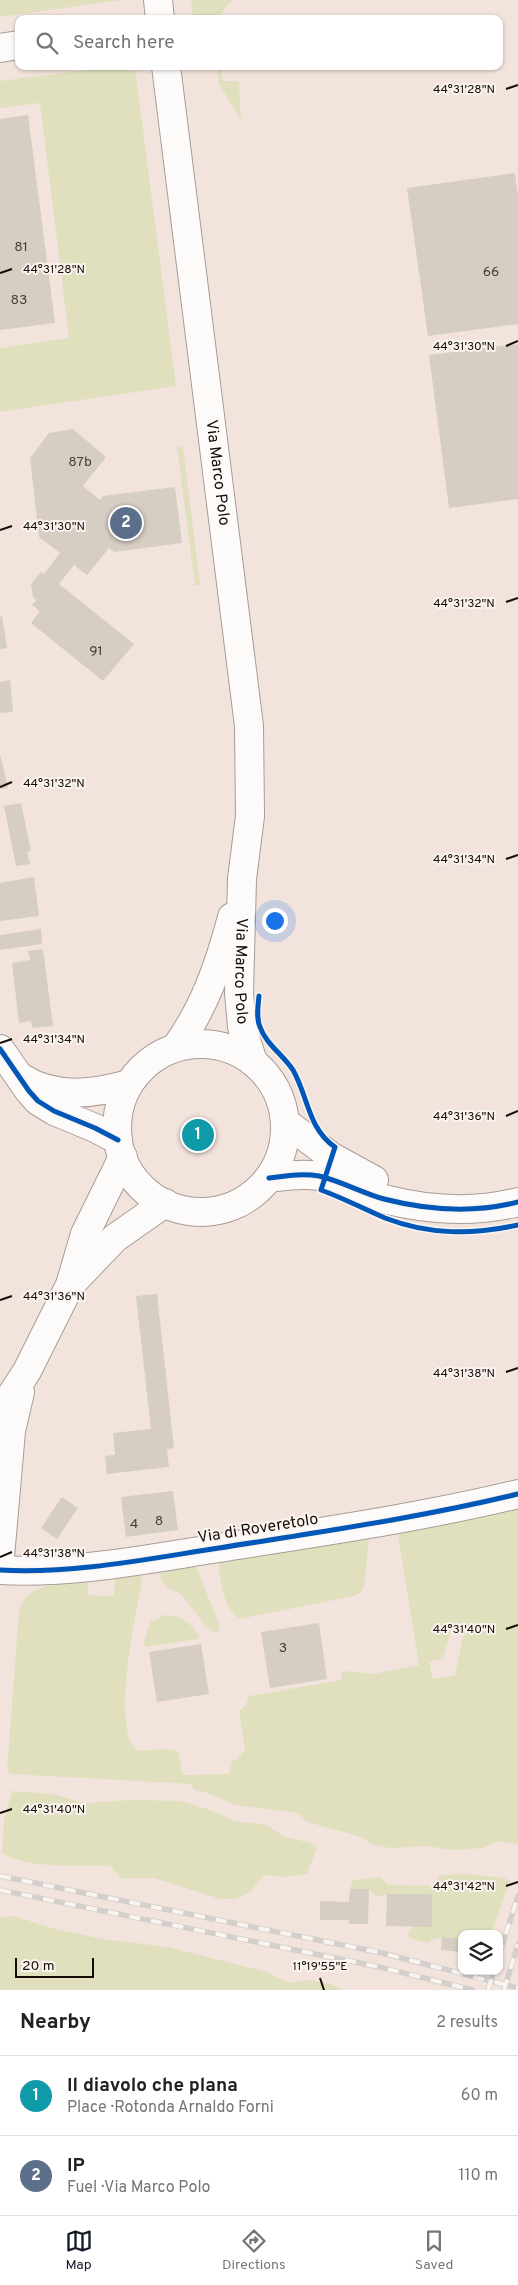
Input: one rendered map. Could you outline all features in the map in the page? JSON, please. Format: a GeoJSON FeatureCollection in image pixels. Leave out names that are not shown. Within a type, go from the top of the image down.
{"type":"FeatureCollection","features":[{"type":"Feature","properties":{"kind":"main road"},"geometry":{"type":"LineString","coordinates":[[158,0],[160,15]]}},
{"type":"Feature","properties":{"kind":"main road"},"geometry":{"type":"LineString","coordinates":[[0,48],[15,46]]}},
{"type":"Feature","properties":{"kind":"main road","name":"Via Marco Polo"},"geometry":{"type":"LineString","coordinates":[[167,70],[249,726],[250,816],[242,879],[239,1003],[244,1036],[253,1062]]}},
{"type":"Feature","properties":{"kind":"main road","name":"Via Marco Polo"},"geometry":{"type":"LineString","coordinates":[[176,1047],[193,1023],[202,1005],[231,922],[242,879]]}},
{"type":"Feature","properties":{"kind":"main road"},"geometry":{"type":"LineString","coordinates":[[193,1044],[219,1046],[235,1051],[253,1062],[275,1089],[285,1122],[281,1155],[269,1178],[245,1200],[225,1208],[194,1212],[165,1204],[142,1188],[135,1179],[121,1149],[118,1116],[129,1084],[146,1064],[176,1047],[193,1044]]}},
{"type":"Feature","properties":{"kind":"main road"},"geometry":{"type":"LineString","coordinates":[[0,1049],[29,1092],[38,1101],[54,1111],[95,1128],[121,1149]]}},
{"type":"Feature","properties":{"kind":"main road"},"geometry":{"type":"LineString","coordinates":[[19,1076],[40,1086],[78,1094],[104,1091],[129,1084]]}},
{"type":"Feature","properties":{"kind":"main road"},"geometry":{"type":"LineString","coordinates":[[285,1122],[340,1162],[427,1205]]}},
{"type":"Feature","properties":{"kind":"main road"},"geometry":{"type":"LineString","coordinates":[[0,1413],[26,1371],[70,1285],[85,1234],[121,1149]]}},
{"type":"Feature","properties":{"kind":"main road"},"geometry":{"type":"LineString","coordinates":[[269,1178],[297,1175],[318,1176],[384,1198],[455,1209],[482,1209],[518,1202]]}},
{"type":"Feature","properties":{"kind":"main road"},"geometry":{"type":"LineString","coordinates":[[70,1285],[122,1232],[165,1204]]}},
{"type":"Feature","properties":{"kind":"main road"},"geometry":{"type":"LineString","coordinates":[[0,1557],[11,1431],[26,1371]]}},
{"type":"Feature","properties":{"kind":"main road","name":"Via di Roveretolo"},"geometry":{"type":"LineString","coordinates":[[0,1570],[40,1570],[160,1556],[392,1520],[518,1494]]}},
{"type":"Feature","properties":{"kind":"green space"},"geometry":{"type":"Polygon","coordinates":[[[0,0],[122,0],[0,17],[0,0]]]}},
{"type":"Feature","properties":{"kind":"green space"},"geometry":{"type":"Polygon","coordinates":[[[191,0],[232,0],[220,15],[193,15],[191,0]]]}},
{"type":"Feature","properties":{"kind":"green space"},"geometry":{"type":"Polygon","coordinates":[[[87,70],[134,70],[176,386],[0,412],[0,348],[69,338],[40,103],[0,108],[0,81],[87,70]]]}},
{"type":"Feature","properties":{"kind":"green space"},"geometry":{"type":"Polygon","coordinates":[[[217,70],[223,70],[223,81],[237,81],[239,83],[241,120],[219,84],[217,70]]]}},
{"type":"Feature","properties":{"kind":"green space"},"geometry":{"type":"Polygon","coordinates":[[[183,446],[200,585],[195,585],[177,448],[183,446]]]}},
{"type":"Feature","properties":{"kind":"green space"},"geometry":{"type":"Polygon","coordinates":[[[518,1504],[518,1845],[498,1841],[483,1848],[452,1850],[427,1846],[390,1848],[371,1844],[361,1837],[307,1822],[298,1813],[235,1805],[205,1792],[194,1790],[191,1784],[10,1774],[7,1770],[19,1611],[23,1601],[37,1589],[47,1586],[87,1582],[89,1595],[114,1596],[115,1579],[141,1575],[142,1584],[131,1640],[126,1685],[126,1725],[131,1741],[137,1750],[168,1749],[178,1751],[183,1775],[229,1774],[232,1761],[237,1759],[245,1750],[239,1711],[246,1705],[249,1696],[342,1680],[341,1673],[348,1671],[373,1674],[419,1665],[397,1530],[518,1504]],[[451,1630],[443,1659],[429,1662],[433,1679],[455,1675],[464,1633],[451,1630]]]}},
{"type":"Feature","properties":{"kind":"green space"},"geometry":{"type":"Polygon","coordinates":[[[362,1537],[369,1539],[364,1587],[360,1593],[354,1596],[240,1619],[229,1607],[223,1592],[218,1560],[362,1537]]]}},
{"type":"Feature","properties":{"kind":"green space"},"geometry":{"type":"Polygon","coordinates":[[[196,1566],[219,1624],[219,1631],[214,1633],[204,1624],[181,1594],[168,1588],[161,1580],[159,1573],[196,1566]]]}},
{"type":"Feature","properties":{"kind":"green space"},"geometry":{"type":"Polygon","coordinates":[[[165,1615],[176,1617],[189,1623],[199,1636],[198,1639],[145,1647],[144,1643],[150,1622],[165,1615]]]}},
{"type":"Feature","properties":{"kind":"green space"},"geometry":{"type":"Polygon","coordinates":[[[12,1791],[53,1794],[84,1803],[130,1800],[182,1801],[235,1821],[266,1825],[285,1837],[311,1843],[317,1848],[307,1874],[283,1877],[264,1875],[250,1892],[236,1899],[220,1899],[154,1878],[121,1878],[110,1866],[38,1864],[12,1858],[2,1852],[4,1820],[12,1791]]]}},
{"type":"Feature","properties":{"kind":"green space"},"geometry":{"type":"Polygon","coordinates":[[[469,1874],[504,1878],[510,1881],[492,1930],[458,1930],[458,1939],[440,1938],[428,1943],[412,1939],[407,1934],[414,1926],[432,1926],[432,1895],[387,1894],[377,1897],[369,1889],[350,1889],[353,1880],[380,1877],[388,1885],[435,1886],[440,1875],[469,1874]]]}},
{"type":"Feature","properties":{"kind":"green space"},"geometry":{"type":"Polygon","coordinates":[[[14,1916],[55,1929],[103,1939],[168,1947],[267,1972],[288,1983],[310,1980],[330,1984],[344,1990],[0,1990],[0,1918],[14,1916]]]}},
{"type":"Feature","properties":{"kind":"building"},"geometry":{"type":"Polygon","coordinates":[[[28,115],[55,323],[0,330],[0,119],[28,115]]]}},
{"type":"Feature","properties":{"kind":"building"},"geometry":{"type":"Polygon","coordinates":[[[515,173],[518,198],[518,324],[428,336],[407,188],[515,173]]]}},
{"type":"Feature","properties":{"kind":"building"},"geometry":{"type":"Polygon","coordinates":[[[518,344],[518,499],[449,508],[429,355],[518,344]]]}},
{"type":"Feature","properties":{"kind":"building"},"geometry":{"type":"Polygon","coordinates":[[[73,429],[106,457],[83,486],[100,500],[103,496],[175,487],[182,543],[114,552],[109,548],[87,575],[74,565],[59,584],[134,644],[103,681],[31,623],[40,611],[32,605],[36,600],[33,597],[31,584],[41,572],[44,574],[60,553],[39,537],[30,458],[49,433],[73,429]]]}},
{"type":"Feature","properties":{"kind":"building"},"geometry":{"type":"Polygon","coordinates":[[[2,616],[7,648],[0,649],[0,617],[2,616]]]}},
{"type":"Feature","properties":{"kind":"building"},"geometry":{"type":"Polygon","coordinates":[[[10,680],[13,712],[0,713],[0,682],[10,680]]]}},
{"type":"Feature","properties":{"kind":"building"},"geometry":{"type":"Polygon","coordinates":[[[0,754],[8,788],[0,789],[0,754]]]}},
{"type":"Feature","properties":{"kind":"building"},"geometry":{"type":"Polygon","coordinates":[[[21,803],[31,851],[27,852],[30,864],[16,866],[4,806],[21,803]]]}},
{"type":"Feature","properties":{"kind":"building"},"geometry":{"type":"Polygon","coordinates":[[[34,877],[39,916],[0,921],[0,883],[34,877]]]}},
{"type":"Feature","properties":{"kind":"building"},"geometry":{"type":"Polygon","coordinates":[[[41,929],[42,944],[0,950],[0,935],[41,929]]]}},
{"type":"Feature","properties":{"kind":"building"},"geometry":{"type":"Polygon","coordinates":[[[43,949],[53,1026],[32,1028],[31,1021],[19,1023],[12,963],[30,960],[28,951],[43,949]]]}},
{"type":"Feature","properties":{"kind":"building"},"geometry":{"type":"Polygon","coordinates":[[[157,1294],[174,1448],[167,1449],[169,1467],[107,1474],[105,1456],[115,1455],[113,1433],[151,1429],[136,1296],[157,1294]]]}},
{"type":"Feature","properties":{"kind":"building"},"geometry":{"type":"Polygon","coordinates":[[[173,1491],[178,1530],[126,1537],[121,1497],[173,1491]]]}},
{"type":"Feature","properties":{"kind":"building"},"geometry":{"type":"Polygon","coordinates":[[[62,1497],[78,1508],[57,1539],[41,1528],[62,1497]]]}},
{"type":"Feature","properties":{"kind":"building"},"geometry":{"type":"Polygon","coordinates":[[[319,1623],[327,1679],[270,1688],[261,1632],[319,1623]]]}},
{"type":"Feature","properties":{"kind":"building"},"geometry":{"type":"Polygon","coordinates":[[[201,1644],[209,1694],[157,1702],[149,1652],[201,1644]]]}},
{"type":"Feature","properties":{"kind":"building"},"geometry":{"type":"Polygon","coordinates":[[[350,1889],[369,1889],[368,1924],[349,1924],[349,1920],[320,1920],[320,1901],[349,1902],[350,1889]]]}},
{"type":"Feature","properties":{"kind":"building"},"geometry":{"type":"Polygon","coordinates":[[[387,1894],[432,1894],[432,1927],[386,1926],[387,1894]]]}},
{"type":"Feature","properties":{"kind":"building"},"geometry":{"type":"Polygon","coordinates":[[[442,1937],[458,1939],[458,1952],[441,1950],[442,1937]]]}},
{"type":"Feature","properties":{"kind":"railway"},"geometry":{"type":"LineString","coordinates":[[0,1876],[382,1953],[518,1988]]}},
{"type":"Feature","properties":{"kind":"railway"},"geometry":{"type":"LineString","coordinates":[[0,1890],[379,1967],[473,1990]]}},
{"type":"Feature","properties":{"kind":"railway"},"geometry":{"type":"LineString","coordinates":[[503,1943],[518,1896]]}},
{"type":"Feature","properties":{"kind":"railway"},"geometry":{"type":"LineString","coordinates":[[504,1990],[518,1944]]}},
{"type":"Feature","properties":{"kind":"railway"},"geometry":{"type":"LineString","coordinates":[[488,1990],[493,1975]]}},
{"type":"Feature","properties":{"kind":"cycle path"},"geometry":{"type":"LineString","coordinates":[[259,996],[258,1020],[263,1033],[293,1070],[314,1122],[326,1140],[335,1147],[321,1190],[385,1218],[418,1228],[467,1232],[518,1225]]}},
{"type":"Feature","properties":{"kind":"cycle path"},"geometry":{"type":"LineString","coordinates":[[0,1049],[38,1101],[54,1111],[118,1140]]}},
{"type":"Feature","properties":{"kind":"cycle path"},"geometry":{"type":"LineString","coordinates":[[269,1178],[300,1175],[319,1176],[384,1199],[434,1208],[485,1208],[518,1202]]}},
{"type":"Feature","properties":{"kind":"cycle path"},"geometry":{"type":"LineString","coordinates":[[0,1570],[55,1570],[137,1561],[369,1524],[481,1503],[518,1494]]}},
{"type":"Feature","properties":{"kind":"place","name":"IP"},"geometry":{"type":"Point","coordinates":[126,523]}},
{"type":"Feature","properties":{"kind":"place","name":"Il diavolo che plana"},"geometry":{"type":"Point","coordinates":[198,1135]}}]}
